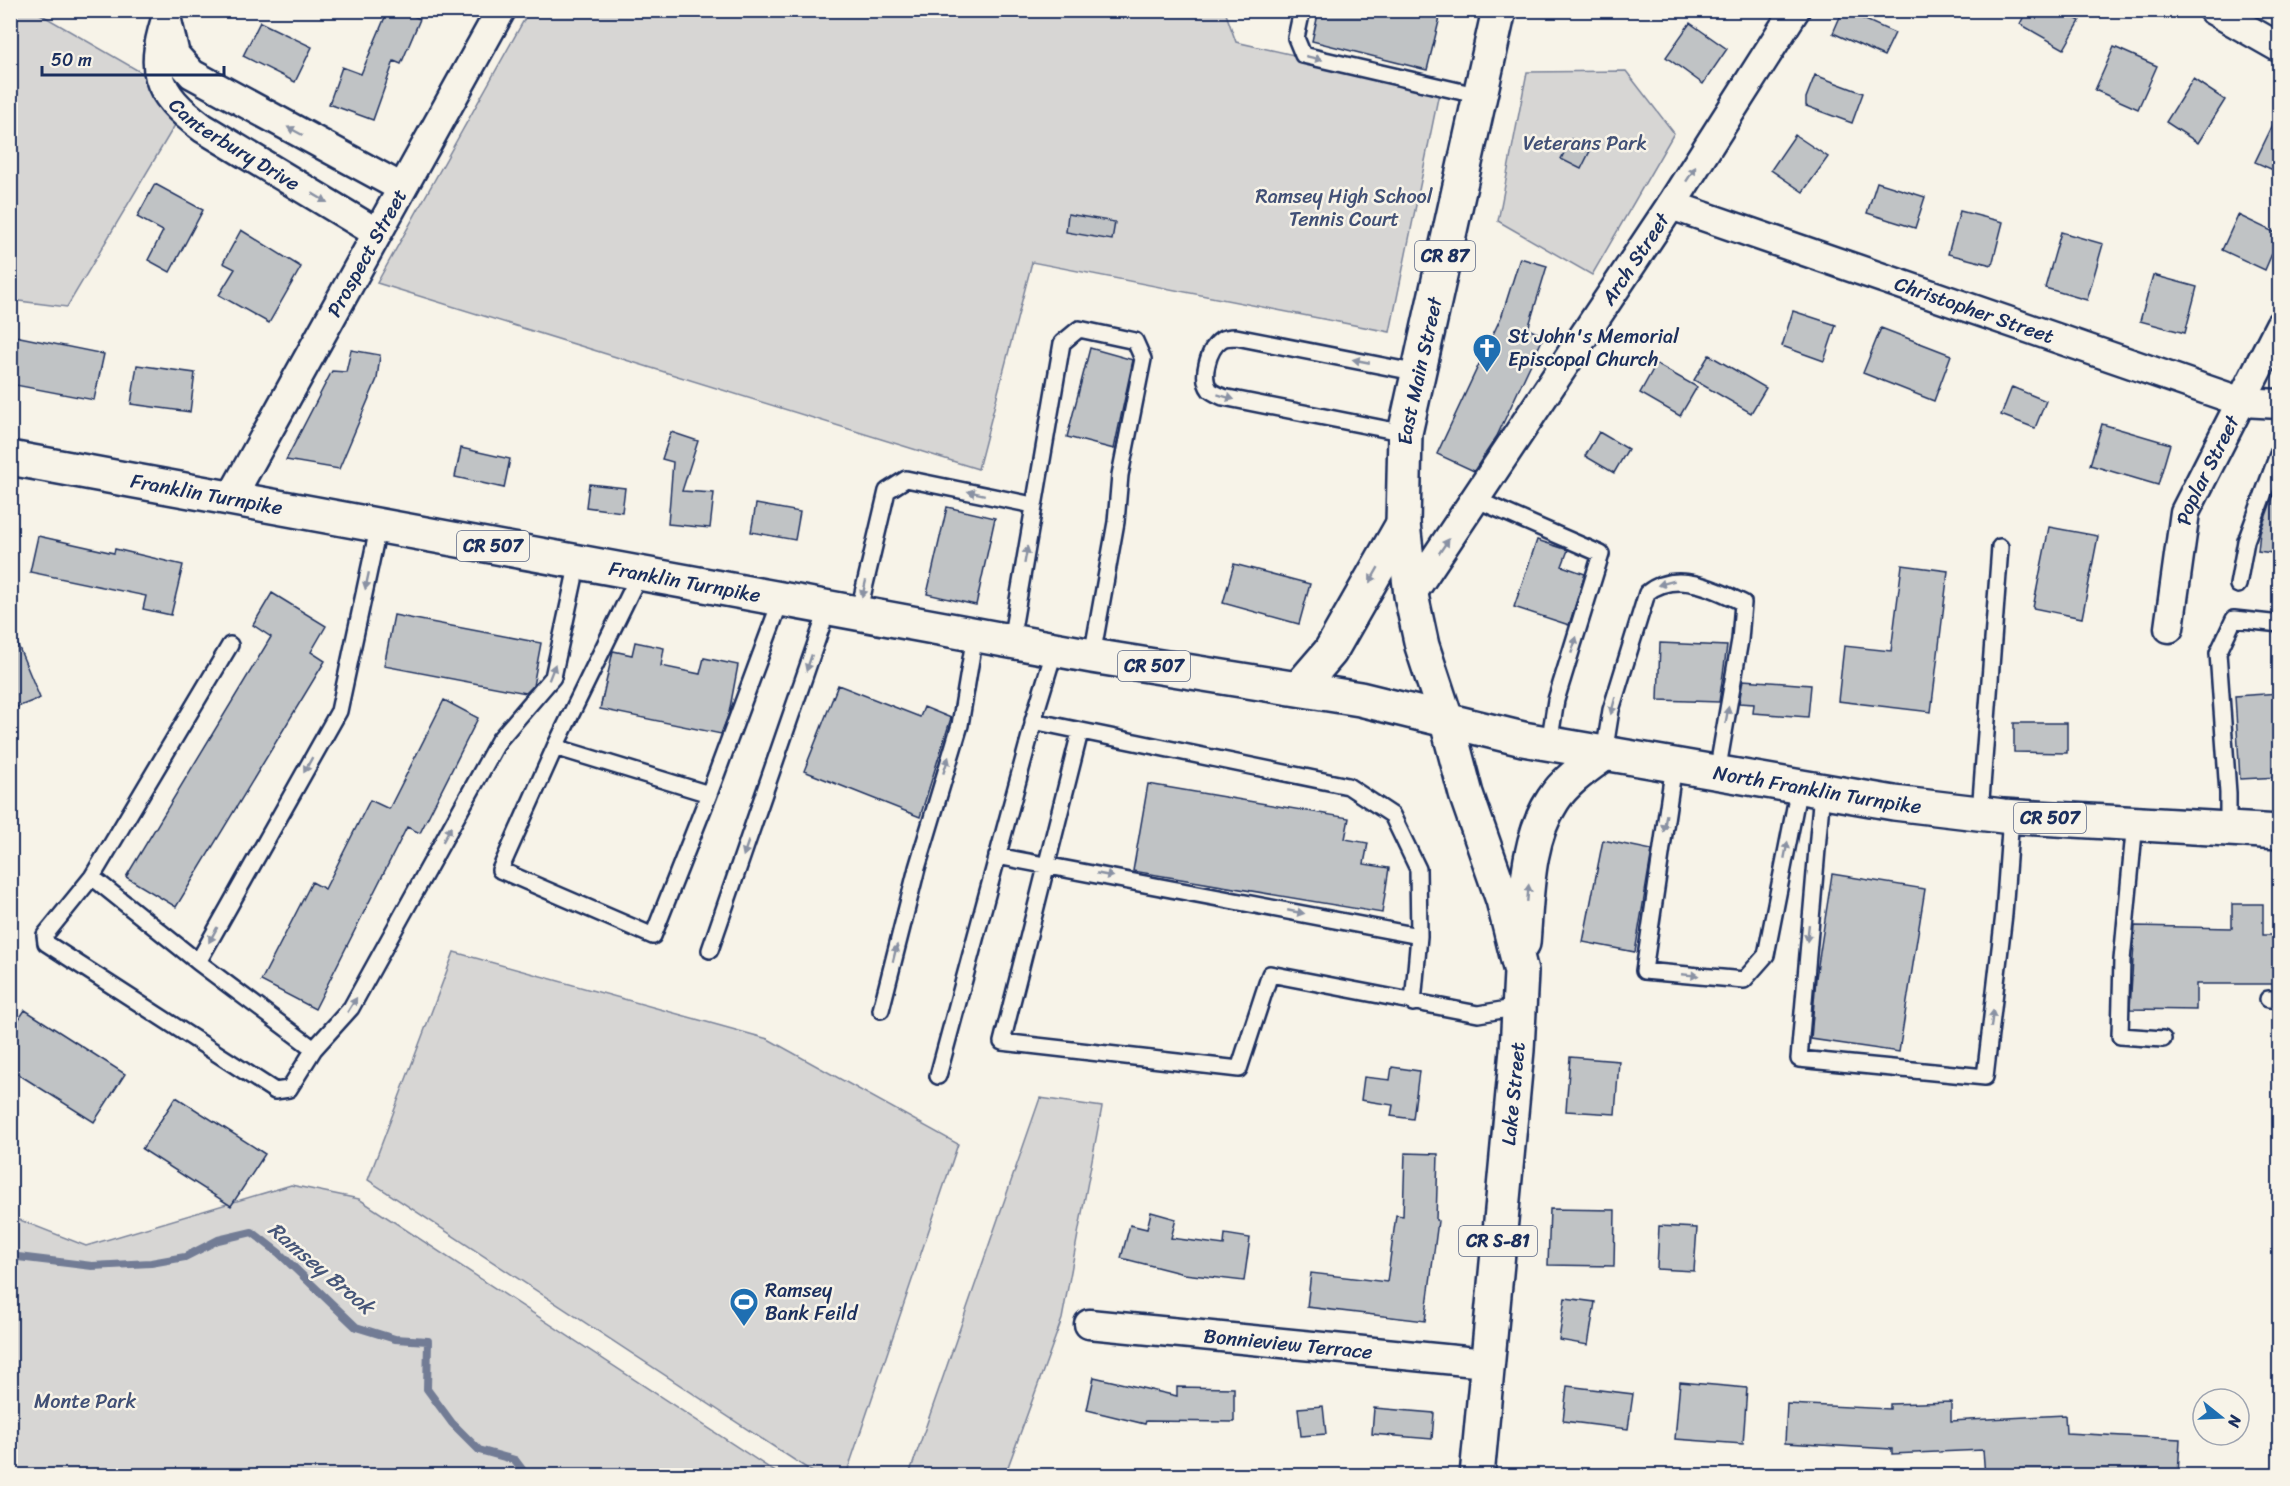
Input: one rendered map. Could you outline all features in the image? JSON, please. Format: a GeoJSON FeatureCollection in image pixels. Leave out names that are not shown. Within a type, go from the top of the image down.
{"type":"FeatureCollection","features":[{"type":"Feature","properties":{"kind":"main road","name":"East Main Street"},"geometry":{"type":"LineString","coordinates":[[1447,722],[1422,646],[1411,595],[1403,524],[1405,433],[1498,10]]}},
{"type":"Feature","properties":{"kind":"main road","name":"Franklin Turnpike"},"geometry":{"type":"LineString","coordinates":[[10,458],[232,496],[639,575],[1092,656],[1360,699]]}},
{"type":"Feature","properties":{"kind":"main road"},"geometry":{"type":"LineString","coordinates":[[1299,688],[1330,652],[1403,524]]}},
{"type":"Feature","properties":{"kind":"main road","name":"North Franklin Turnpike"},"geometry":{"type":"LineString","coordinates":[[1360,699],[1447,722],[1549,744],[1810,789],[1996,815],[2280,832]]}},
{"type":"Feature","properties":{"kind":"main road","name":"Lake Street"},"geometry":{"type":"LineString","coordinates":[[1447,722],[1466,794],[1503,900],[1521,972],[1520,1007],[1477,1476]]}},
{"type":"Feature","properties":{"kind":"main road"},"geometry":{"type":"LineString","coordinates":[[1521,972],[1528,881],[1534,847],[1543,818],[1553,799],[1567,783],[1604,753]]}},
{"type":"Feature","properties":{"kind":"street","name":"Prospect Street"},"geometry":{"type":"LineString","coordinates":[[232,496],[501,10]]}},
{"type":"Feature","properties":{"kind":"street","name":"Arch Street"},"geometry":{"type":"LineString","coordinates":[[1411,595],[1671,205],[1796,10]]}},
{"type":"Feature","properties":{"kind":"street"},"geometry":{"type":"LineString","coordinates":[[2213,10],[2280,48]]}},
{"type":"Feature","properties":{"kind":"street","name":"Canterbury Drive"},"geometry":{"type":"LineString","coordinates":[[168,13],[175,55],[192,74],[402,188]]}},
{"type":"Feature","properties":{"kind":"street","name":"Canterbury Drive"},"geometry":{"type":"LineString","coordinates":[[168,13],[159,40],[156,66],[164,90],[180,111],[203,128],[377,233]]}},
{"type":"Feature","properties":{"kind":"street","name":"Christopher Street"},"geometry":{"type":"LineString","coordinates":[[1671,205],[2242,402],[2280,404]]}},
{"type":"Feature","properties":{"kind":"street","name":"Poplar Street"},"geometry":{"type":"LineString","coordinates":[[2169,628],[2185,512],[2280,325]]}},
{"type":"Feature","properties":{"kind":"street","name":"Bonnieview Terrace"},"geometry":{"type":"LineString","coordinates":[[1089,1324],[1486,1363]]}},
{"type":"Feature","properties":{"kind":"lane"},"geometry":{"type":"LineString","coordinates":[[1302,10],[1296,38],[1303,55],[1480,96]]}},
{"type":"Feature","properties":{"kind":"lane"},"geometry":{"type":"LineString","coordinates":[[1011,641],[1062,343],[1079,329],[1136,341],[1143,360],[1120,475],[1116,522],[1092,656]]}},
{"type":"Feature","properties":{"kind":"lane"},"geometry":{"type":"LineString","coordinates":[[1405,433],[1223,397],[1210,390],[1206,381],[1207,364],[1214,348],[1222,339],[1236,337],[1419,373]]}},
{"type":"Feature","properties":{"kind":"lane"},"geometry":{"type":"LineString","coordinates":[[2238,585],[2246,541],[2280,449]]}},
{"type":"Feature","properties":{"kind":"lane"},"geometry":{"type":"LineString","coordinates":[[710,950],[843,611],[887,491],[906,479],[1033,506]]}},
{"type":"Feature","properties":{"kind":"lane"},"geometry":{"type":"LineString","coordinates":[[1475,500],[1602,554],[1556,700],[1549,744]]}},
{"type":"Feature","properties":{"kind":"lane"},"geometry":{"type":"LineString","coordinates":[[198,962],[339,711],[379,524]]}},
{"type":"Feature","properties":{"kind":"lane"},"geometry":{"type":"LineString","coordinates":[[1810,789],[1799,1059],[1985,1077],[2004,915],[1996,815],[2000,547]]}},
{"type":"Feature","properties":{"kind":"lane"},"geometry":{"type":"LineString","coordinates":[[230,645],[92,878],[45,935],[46,943],[275,1091],[289,1089],[314,1049],[351,1008],[499,740],[553,677],[578,562]]}},
{"type":"Feature","properties":{"kind":"lane"},"geometry":{"type":"LineString","coordinates":[[639,575],[555,747],[500,870],[653,936],[781,600]]}},
{"type":"Feature","properties":{"kind":"lane"},"geometry":{"type":"LineString","coordinates":[[1604,753],[1611,710],[1647,593],[1655,586],[1678,580],[1722,592],[1743,603],[1740,640],[1717,773]]}},
{"type":"Feature","properties":{"kind":"lane"},"geometry":{"type":"LineString","coordinates":[[2228,829],[2228,793],[2218,653],[2234,619],[2280,624]]}},
{"type":"Feature","properties":{"kind":"lane"},"geometry":{"type":"LineString","coordinates":[[881,1010],[917,868],[960,725],[975,635]]}},
{"type":"Feature","properties":{"kind":"lane"},"geometry":{"type":"LineString","coordinates":[[938,1076],[1055,649]]}},
{"type":"Feature","properties":{"kind":"lane"},"geometry":{"type":"LineString","coordinates":[[1034,721],[1348,786],[1392,815],[1418,869],[1419,936],[1413,1003]]}},
{"type":"Feature","properties":{"kind":"lane"},"geometry":{"type":"LineString","coordinates":[[1080,732],[1002,1042],[1239,1069],[1270,974],[1478,1014],[1520,1007]]}},
{"type":"Feature","properties":{"kind":"lane"},"geometry":{"type":"LineString","coordinates":[[555,747],[709,794]]}},
{"type":"Feature","properties":{"kind":"lane"},"geometry":{"type":"LineString","coordinates":[[1674,765],[1644,971],[1744,980],[1766,955],[1810,789]]}},
{"type":"Feature","properties":{"kind":"lane"},"geometry":{"type":"LineString","coordinates":[[2135,822],[2122,960],[2120,1036],[2163,1039]]}},
{"type":"Feature","properties":{"kind":"lane"},"geometry":{"type":"LineString","coordinates":[[998,856],[1419,936]]}},
{"type":"Feature","properties":{"kind":"lane"},"geometry":{"type":"LineString","coordinates":[[92,878],[198,962],[314,1049]]}},
{"type":"Feature","properties":{"kind":"green space"},"geometry":{"type":"Polygon","coordinates":[[[11,11],[35,11],[144,74],[154,97],[175,125],[67,307],[11,300],[11,11]]]}},
{"type":"Feature","properties":{"kind":"green space","name":"Ramsey High School Tennis Court"},"geometry":{"type":"Polygon","coordinates":[[[529,11],[1225,11],[1236,42],[1440,88],[1390,332],[1032,262],[978,469],[377,283],[529,11]]]}},
{"type":"Feature","properties":{"kind":"green space","name":"Veterans Park"},"geometry":{"type":"Polygon","coordinates":[[[1626,71],[1674,133],[1592,275],[1498,221],[1527,72],[1626,71]]]}},
{"type":"Feature","properties":{"kind":"green space","name":"Ramsey Bank Feild"},"geometry":{"type":"Polygon","coordinates":[[[454,952],[768,1039],[958,1144],[846,1475],[817,1475],[368,1180],[454,952]]]}},
{"type":"Feature","properties":{"kind":"green space"},"geometry":{"type":"Polygon","coordinates":[[[1040,1098],[1102,1107],[1062,1319],[1005,1475],[909,1475],[1040,1098]]]}},
{"type":"Feature","properties":{"kind":"green space","name":"Monte Park"},"geometry":{"type":"Polygon","coordinates":[[[291,1185],[359,1199],[780,1475],[11,1475],[10,1216],[86,1246],[291,1185]]]}},
{"type":"Feature","properties":{"kind":"building"},"geometry":{"type":"Polygon","coordinates":[[[388,10],[401,10],[420,19],[401,64],[394,61],[373,120],[329,104],[342,67],[361,74],[388,10]]]}},
{"type":"Feature","properties":{"kind":"building"},"geometry":{"type":"Polygon","coordinates":[[[1319,10],[1430,10],[1441,13],[1427,70],[1312,41],[1319,10]]]}},
{"type":"Feature","properties":{"kind":"building"},"geometry":{"type":"Polygon","coordinates":[[[1843,10],[1895,33],[1884,56],[1833,33],[1843,10]]]}},
{"type":"Feature","properties":{"kind":"building"},"geometry":{"type":"Polygon","coordinates":[[[2027,10],[2061,10],[2080,21],[2064,49],[2020,24],[2027,10]]]}},
{"type":"Feature","properties":{"kind":"building"},"geometry":{"type":"Polygon","coordinates":[[[260,22],[312,47],[295,82],[243,56],[260,22]]]}},
{"type":"Feature","properties":{"kind":"building"},"geometry":{"type":"Polygon","coordinates":[[[1690,23],[1727,49],[1703,84],[1666,57],[1690,23]]]}},
{"type":"Feature","properties":{"kind":"building"},"geometry":{"type":"Polygon","coordinates":[[[2114,47],[2157,66],[2138,109],[2095,90],[2114,47]]]}},
{"type":"Feature","properties":{"kind":"building"},"geometry":{"type":"Polygon","coordinates":[[[1815,75],[1863,93],[1852,123],[1806,106],[1806,98],[1815,75]]]}},
{"type":"Feature","properties":{"kind":"building"},"geometry":{"type":"Polygon","coordinates":[[[2193,79],[2225,100],[2198,143],[2166,122],[2193,79]]]}},
{"type":"Feature","properties":{"kind":"building"},"geometry":{"type":"Polygon","coordinates":[[[2280,110],[2280,173],[2255,162],[2280,110]]]}},
{"type":"Feature","properties":{"kind":"building"},"geometry":{"type":"Polygon","coordinates":[[[1795,135],[1828,157],[1803,192],[1771,170],[1795,135]]]}},
{"type":"Feature","properties":{"kind":"building"},"geometry":{"type":"Polygon","coordinates":[[[1571,139],[1591,149],[1581,169],[1561,159],[1571,139]]]}},
{"type":"Feature","properties":{"kind":"building"},"geometry":{"type":"Polygon","coordinates":[[[1877,182],[1925,197],[1915,228],[1867,213],[1877,182]]]}},
{"type":"Feature","properties":{"kind":"building"},"geometry":{"type":"Polygon","coordinates":[[[155,184],[203,210],[170,272],[148,260],[163,231],[137,217],[155,184]]]}},
{"type":"Feature","properties":{"kind":"building"},"geometry":{"type":"Polygon","coordinates":[[[1960,211],[2003,222],[1992,265],[1948,254],[1960,211]]]}},
{"type":"Feature","properties":{"kind":"building"},"geometry":{"type":"Polygon","coordinates":[[[1068,214],[1115,222],[1112,240],[1066,232],[1068,214]]]}},
{"type":"Feature","properties":{"kind":"building"},"geometry":{"type":"Polygon","coordinates":[[[2238,215],[2280,235],[2265,270],[2222,250],[2238,215]]]}},
{"type":"Feature","properties":{"kind":"building"},"geometry":{"type":"Polygon","coordinates":[[[241,230],[301,267],[269,323],[219,295],[235,269],[223,263],[241,230]]]}},
{"type":"Feature","properties":{"kind":"building"},"geometry":{"type":"Polygon","coordinates":[[[2061,232],[2103,244],[2087,300],[2045,288],[2061,232]]]}},
{"type":"Feature","properties":{"kind":"building"},"geometry":{"type":"Polygon","coordinates":[[[1520,258],[1547,266],[1528,329],[1544,336],[1497,436],[1474,471],[1437,454],[1502,315],[1520,258]]]}},
{"type":"Feature","properties":{"kind":"building"},"geometry":{"type":"Polygon","coordinates":[[[2153,275],[2197,287],[2185,333],[2140,321],[2153,275]]]}},
{"type":"Feature","properties":{"kind":"building"},"geometry":{"type":"Polygon","coordinates":[[[1793,311],[1836,325],[1824,361],[1782,346],[1793,311]]]}},
{"type":"Feature","properties":{"kind":"building"},"geometry":{"type":"Polygon","coordinates":[[[1881,328],[1951,355],[1934,401],[1863,373],[1881,328]]]}},
{"type":"Feature","properties":{"kind":"building"},"geometry":{"type":"Polygon","coordinates":[[[10,335],[104,354],[94,400],[10,384],[10,335]]]}},
{"type":"Feature","properties":{"kind":"building"},"geometry":{"type":"Polygon","coordinates":[[[1090,348],[1133,360],[1114,449],[1067,437],[1090,348]]]}},
{"type":"Feature","properties":{"kind":"building"},"geometry":{"type":"Polygon","coordinates":[[[351,350],[380,355],[377,379],[339,469],[286,460],[332,371],[346,372],[351,350]]]}},
{"type":"Feature","properties":{"kind":"building"},"geometry":{"type":"Polygon","coordinates":[[[1709,355],[1766,388],[1751,413],[1694,380],[1709,355]]]}},
{"type":"Feature","properties":{"kind":"building"},"geometry":{"type":"Polygon","coordinates":[[[1656,364],[1697,387],[1680,416],[1640,393],[1656,364]]]}},
{"type":"Feature","properties":{"kind":"building"},"geometry":{"type":"Polygon","coordinates":[[[137,365],[195,373],[190,412],[131,404],[137,365]]]}},
{"type":"Feature","properties":{"kind":"building"},"geometry":{"type":"Polygon","coordinates":[[[2012,387],[2046,401],[2035,428],[2001,415],[2012,387]]]}},
{"type":"Feature","properties":{"kind":"building"},"geometry":{"type":"Polygon","coordinates":[[[2102,424],[2170,444],[2158,485],[2090,465],[2102,424]]]}},
{"type":"Feature","properties":{"kind":"building"},"geometry":{"type":"Polygon","coordinates":[[[671,432],[698,441],[682,491],[714,493],[710,528],[668,524],[673,462],[662,459],[671,432]]]}},
{"type":"Feature","properties":{"kind":"building"},"geometry":{"type":"Polygon","coordinates":[[[1599,432],[1628,449],[1614,473],[1585,456],[1599,432]]]}},
{"type":"Feature","properties":{"kind":"building"},"geometry":{"type":"Polygon","coordinates":[[[461,448],[510,459],[504,488],[455,477],[461,448]]]}},
{"type":"Feature","properties":{"kind":"building"},"geometry":{"type":"Polygon","coordinates":[[[2280,478],[2280,554],[2258,551],[2260,532],[2280,478]]]}},
{"type":"Feature","properties":{"kind":"building"},"geometry":{"type":"Polygon","coordinates":[[[589,484],[625,488],[622,512],[586,507],[589,484]]]}},
{"type":"Feature","properties":{"kind":"building"},"geometry":{"type":"Polygon","coordinates":[[[756,504],[800,512],[795,540],[751,532],[756,504]]]}},
{"type":"Feature","properties":{"kind":"building"},"geometry":{"type":"Polygon","coordinates":[[[947,507],[995,518],[976,605],[927,594],[947,507]]]}},
{"type":"Feature","properties":{"kind":"building"},"geometry":{"type":"Polygon","coordinates":[[[2049,527],[2098,536],[2082,618],[2033,608],[2049,527]]]}},
{"type":"Feature","properties":{"kind":"building"},"geometry":{"type":"Polygon","coordinates":[[[38,536],[114,553],[115,549],[183,565],[171,615],[143,609],[146,596],[30,572],[38,536]]]}},
{"type":"Feature","properties":{"kind":"building"},"geometry":{"type":"Polygon","coordinates":[[[1537,540],[1568,550],[1562,566],[1585,574],[1569,625],[1514,607],[1537,540]]]}},
{"type":"Feature","properties":{"kind":"building"},"geometry":{"type":"Polygon","coordinates":[[[1234,564],[1310,584],[1299,624],[1223,603],[1234,564]]]}},
{"type":"Feature","properties":{"kind":"building"},"geometry":{"type":"Polygon","coordinates":[[[1902,565],[1948,571],[1931,712],[1838,701],[1844,646],[1891,651],[1902,565]]]}},
{"type":"Feature","properties":{"kind":"building"},"geometry":{"type":"Polygon","coordinates":[[[272,593],[326,626],[311,652],[325,661],[176,907],[126,877],[271,637],[253,625],[272,593]]]}},
{"type":"Feature","properties":{"kind":"building"},"geometry":{"type":"Polygon","coordinates":[[[394,615],[541,643],[533,686],[526,693],[384,666],[394,615]]]}},
{"type":"Feature","properties":{"kind":"building"},"geometry":{"type":"Polygon","coordinates":[[[10,626],[40,698],[10,710],[10,626]]]}},
{"type":"Feature","properties":{"kind":"building"},"geometry":{"type":"Polygon","coordinates":[[[635,642],[664,648],[661,666],[700,674],[704,658],[738,665],[729,713],[721,734],[600,709],[613,651],[632,655],[635,642]]]}},
{"type":"Feature","properties":{"kind":"building"},"geometry":{"type":"Polygon","coordinates":[[[1660,643],[1727,646],[1719,702],[1658,700],[1660,643]]]}},
{"type":"Feature","properties":{"kind":"building"},"geometry":{"type":"Polygon","coordinates":[[[1743,680],[1811,685],[1808,717],[1753,713],[1754,704],[1739,703],[1743,680]]]}},
{"type":"Feature","properties":{"kind":"building"},"geometry":{"type":"Polygon","coordinates":[[[838,685],[920,717],[924,707],[951,718],[920,817],[804,771],[838,685]]]}},
{"type":"Feature","properties":{"kind":"building"},"geometry":{"type":"Polygon","coordinates":[[[2280,693],[2280,777],[2240,779],[2235,696],[2280,693]]]}},
{"type":"Feature","properties":{"kind":"building"},"geometry":{"type":"Polygon","coordinates":[[[444,700],[478,718],[420,833],[407,827],[315,1009],[261,981],[312,882],[325,889],[370,800],[389,809],[444,700]]]}},
{"type":"Feature","properties":{"kind":"building"},"geometry":{"type":"Polygon","coordinates":[[[2014,723],[2067,723],[2067,753],[2014,752],[2014,723]]]}},
{"type":"Feature","properties":{"kind":"building"},"geometry":{"type":"Polygon","coordinates":[[[1148,784],[1349,818],[1345,839],[1368,843],[1364,864],[1389,868],[1382,913],[1133,871],[1148,784]]]}},
{"type":"Feature","properties":{"kind":"building"},"geometry":{"type":"Polygon","coordinates":[[[1603,840],[1652,850],[1635,952],[1583,942],[1603,840]]]}},
{"type":"Feature","properties":{"kind":"building"},"geometry":{"type":"Polygon","coordinates":[[[1832,874],[1925,889],[1899,1052],[1811,1039],[1816,978],[1832,874]]]}},
{"type":"Feature","properties":{"kind":"building"},"geometry":{"type":"Polygon","coordinates":[[[2232,904],[2263,904],[2263,935],[2280,935],[2280,984],[2196,984],[2196,1010],[2130,1009],[2135,926],[2232,928],[2232,904]]]}},
{"type":"Feature","properties":{"kind":"building"},"geometry":{"type":"Polygon","coordinates":[[[25,1010],[125,1074],[94,1122],[10,1069],[10,1032],[25,1010]]]}},
{"type":"Feature","properties":{"kind":"building"},"geometry":{"type":"Polygon","coordinates":[[[1570,1057],[1619,1061],[1615,1114],[1566,1111],[1570,1057]]]}},
{"type":"Feature","properties":{"kind":"building"},"geometry":{"type":"Polygon","coordinates":[[[1392,1067],[1419,1071],[1413,1119],[1391,1116],[1393,1105],[1361,1100],[1364,1077],[1390,1080],[1392,1067]]]}},
{"type":"Feature","properties":{"kind":"building"},"geometry":{"type":"Polygon","coordinates":[[[176,1097],[265,1154],[231,1206],[142,1149],[176,1097]]]}},
{"type":"Feature","properties":{"kind":"building"},"geometry":{"type":"Polygon","coordinates":[[[1405,1153],[1438,1154],[1436,1220],[1438,1221],[1425,1321],[1307,1307],[1311,1273],[1387,1282],[1396,1215],[1403,1216],[1405,1153]]]}},
{"type":"Feature","properties":{"kind":"building"},"geometry":{"type":"Polygon","coordinates":[[[1550,1209],[1615,1210],[1614,1266],[1548,1265],[1550,1209]]]}},
{"type":"Feature","properties":{"kind":"building"},"geometry":{"type":"Polygon","coordinates":[[[1151,1212],[1176,1219],[1171,1238],[1224,1245],[1225,1234],[1250,1238],[1244,1281],[1184,1274],[1121,1258],[1130,1225],[1147,1229],[1151,1212]]]}},
{"type":"Feature","properties":{"kind":"building"},"geometry":{"type":"Polygon","coordinates":[[[1659,1226],[1697,1228],[1694,1271],[1657,1269],[1659,1226]]]}},
{"type":"Feature","properties":{"kind":"building"},"geometry":{"type":"Polygon","coordinates":[[[1565,1298],[1595,1302],[1588,1345],[1559,1340],[1565,1298]]]}},
{"type":"Feature","properties":{"kind":"building"},"geometry":{"type":"Polygon","coordinates":[[[1094,1377],[1177,1396],[1177,1387],[1234,1388],[1234,1422],[1146,1421],[1145,1424],[1087,1410],[1094,1377]]]}},
{"type":"Feature","properties":{"kind":"building"},"geometry":{"type":"Polygon","coordinates":[[[1680,1382],[1747,1388],[1743,1444],[1675,1439],[1680,1382]]]}},
{"type":"Feature","properties":{"kind":"building"},"geometry":{"type":"Polygon","coordinates":[[[1567,1386],[1633,1394],[1628,1429],[1563,1421],[1567,1386]]]}},
{"type":"Feature","properties":{"kind":"building"},"geometry":{"type":"Polygon","coordinates":[[[1951,1402],[1951,1421],[2065,1415],[2066,1433],[2180,1439],[2178,1476],[2069,1471],[2069,1474],[2046,1476],[1985,1476],[1983,1450],[1892,1454],[1892,1449],[1785,1443],[1787,1404],[1890,1409],[1890,1404],[1951,1402]]]}},
{"type":"Feature","properties":{"kind":"building"},"geometry":{"type":"Polygon","coordinates":[[[1323,1406],[1326,1434],[1301,1436],[1298,1408],[1323,1406]]]}},
{"type":"Feature","properties":{"kind":"building"},"geometry":{"type":"Polygon","coordinates":[[[1374,1408],[1434,1413],[1432,1439],[1372,1434],[1374,1408]]]}},
{"type":"Feature","properties":{"kind":"waterway","name":"Ramsey Brook"},"geometry":{"type":"LineString","coordinates":[[10,1256],[92,1266],[151,1263],[185,1257],[218,1240],[252,1232],[279,1253],[356,1327],[395,1339],[428,1341],[427,1389],[452,1423],[479,1450],[515,1460],[527,1476]]}},
{"type":"Feature","properties":{"kind":"place","name":"St John's Memorial Episcopal Church"},"geometry":{"type":"Point","coordinates":[1487,374]}},
{"type":"Feature","properties":{"kind":"place","name":"Ramsey Bank Feild"},"geometry":{"type":"Point","coordinates":[744,1328]}}]}
